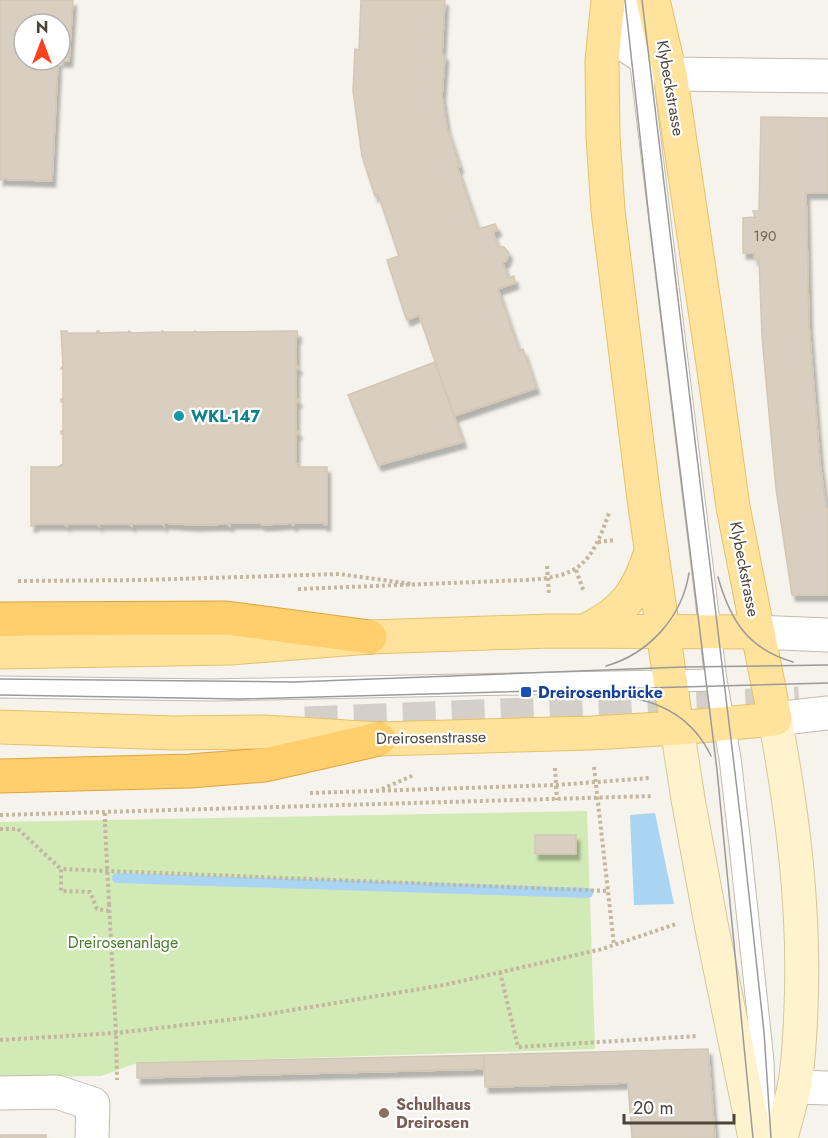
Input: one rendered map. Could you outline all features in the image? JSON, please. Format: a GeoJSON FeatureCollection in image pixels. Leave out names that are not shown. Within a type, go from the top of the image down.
{"type":"FeatureCollection","features":[{"type":"Feature","properties":{"kind":"highway"},"geometry":{"type":"LineString","coordinates":[[0,619],[226,618],[370,637]]}},
{"type":"Feature","properties":{"kind":"highway"},"geometry":{"type":"LineString","coordinates":[[0,776],[190,771],[265,765],[379,739]]}},
{"type":"Feature","properties":{"kind":"main road","name":"Klybeckstrasse"},"geometry":{"type":"LineString","coordinates":[[653,0],[670,74],[716,377],[733,507],[775,719]]}},
{"type":"Feature","properties":{"kind":"main road"},"geometry":{"type":"LineString","coordinates":[[616,6],[602,62],[603,136],[608,212],[651,552],[677,728]]}},
{"type":"Feature","properties":{"kind":"main road"},"geometry":{"type":"LineString","coordinates":[[587,630],[616,613],[627,602],[644,573],[651,552]]}},
{"type":"Feature","properties":{"kind":"main road"},"geometry":{"type":"LineString","coordinates":[[0,652],[230,648],[370,637],[587,630],[758,632]]}},
{"type":"Feature","properties":{"kind":"main road","name":"Dreirosenstrasse"},"geometry":{"type":"LineString","coordinates":[[0,727],[87,731],[264,732],[379,739],[677,728],[775,719]]}},
{"type":"Feature","properties":{"kind":"street"},"geometry":{"type":"LineString","coordinates":[[616,6],[630,48],[670,74],[828,76]]}},
{"type":"Feature","properties":{"kind":"street"},"geometry":{"type":"LineString","coordinates":[[758,632],[828,635]]}},
{"type":"Feature","properties":{"kind":"street"},"geometry":{"type":"LineString","coordinates":[[775,719],[828,712]]}},
{"type":"Feature","properties":{"kind":"street","name":"Klybeckstrasse"},"geometry":{"type":"LineString","coordinates":[[775,719],[788,789],[802,913],[803,965],[794,1087],[781,1138]]}},
{"type":"Feature","properties":{"kind":"street"},"geometry":{"type":"LineString","coordinates":[[677,728],[712,930],[755,1138]]}},
{"type":"Feature","properties":{"kind":"street"},"geometry":{"type":"LineString","coordinates":[[794,1087],[828,1088]]}},
{"type":"Feature","properties":{"kind":"street"},"geometry":{"type":"LineString","coordinates":[[0,1093],[57,1092],[93,1104],[92,1138]]}},
{"type":"Feature","properties":{"kind":"lane"},"geometry":{"type":"LineString","coordinates":[[639,55],[716,680],[730,758],[763,1061],[765,1138]]}},
{"type":"Feature","properties":{"kind":"lane"},"geometry":{"type":"LineString","coordinates":[[0,687],[212,690],[716,680]]}},
{"type":"Feature","properties":{"kind":"path"},"geometry":{"type":"LineString","coordinates":[[339,589],[548,579],[576,570]]}},
{"type":"Feature","properties":{"kind":"path"},"geometry":{"type":"LineString","coordinates":[[12,581],[142,580],[339,573],[422,585]]}},
{"type":"Feature","properties":{"kind":"path"},"geometry":{"type":"LineString","coordinates":[[379,791],[595,783],[684,775]]}},
{"type":"Feature","properties":{"kind":"path"},"geometry":{"type":"LineString","coordinates":[[595,783],[614,945]]}},
{"type":"Feature","properties":{"kind":"path"},"geometry":{"type":"LineString","coordinates":[[0,815],[653,796],[661,801]]}},
{"type":"Feature","properties":{"kind":"path"},"geometry":{"type":"LineString","coordinates":[[104,806],[117,1033]]}},
{"type":"Feature","properties":{"kind":"path"},"geometry":{"type":"LineString","coordinates":[[0,830],[18,829],[61,869],[608,891]]}},
{"type":"Feature","properties":{"kind":"path"},"geometry":{"type":"LineString","coordinates":[[61,869],[61,891],[90,892],[97,909],[110,911]]}},
{"type":"Feature","properties":{"kind":"path"},"geometry":{"type":"LineString","coordinates":[[0,1040],[117,1033],[244,1018],[444,985],[614,945],[686,921]]}},
{"type":"Feature","properties":{"kind":"path"},"geometry":{"type":"LineString","coordinates":[[500,972],[518,1047],[735,1034]]}},
{"type":"Feature","properties":{"kind":"green space","name":"Dreirosenanlage"},"geometry":{"type":"Polygon","coordinates":[[[587,811],[595,1049],[137,1063],[101,1076],[0,1077],[0,822],[587,811]]]}},
{"type":"Feature","properties":{"kind":"water"},"geometry":{"type":"Polygon","coordinates":[[[655,813],[674,904],[634,905],[630,815],[655,813]]]}},
{"type":"Feature","properties":{"kind":"building"},"geometry":{"type":"Polygon","coordinates":[[[0,0],[73,0],[72,15],[72,12],[12,12],[12,72],[57,72],[52,181],[0,179],[0,0]]]}},
{"type":"Feature","properties":{"kind":"building"},"geometry":{"type":"Polygon","coordinates":[[[361,0],[445,0],[442,96],[447,128],[460,167],[457,167],[478,229],[495,224],[498,230],[493,232],[498,247],[504,247],[509,253],[507,260],[503,263],[508,278],[514,276],[515,283],[498,289],[519,351],[523,349],[536,388],[454,416],[419,315],[407,320],[405,315],[387,260],[399,256],[378,194],[375,196],[362,156],[353,91],[355,49],[359,50],[361,0]]]}},
{"type":"Feature","properties":{"kind":"building"},"geometry":{"type":"Polygon","coordinates":[[[761,117],[828,118],[828,193],[806,193],[809,326],[820,463],[826,508],[828,508],[828,595],[792,595],[776,489],[762,337],[759,259],[754,259],[755,253],[743,253],[743,218],[755,217],[753,211],[759,211],[761,117]]]}},
{"type":"Feature","properties":{"kind":"building","name":"WKL-147"},"geometry":{"type":"Polygon","coordinates":[[[61,331],[97,333],[99,331],[99,333],[129,331],[132,333],[297,331],[296,464],[298,467],[327,467],[327,525],[324,523],[262,525],[260,523],[230,523],[230,526],[227,524],[164,523],[164,526],[162,524],[132,524],[132,526],[129,524],[99,524],[99,526],[97,524],[67,524],[67,526],[64,524],[34,524],[31,526],[31,467],[58,467],[63,464],[61,331]]]}},
{"type":"Feature","properties":{"kind":"building"},"geometry":{"type":"Polygon","coordinates":[[[435,362],[463,442],[378,465],[348,395],[435,362]]]}},
{"type":"Feature","properties":{"kind":"building"},"geometry":{"type":"Polygon","coordinates":[[[535,835],[576,835],[576,854],[535,854],[535,835]]]}},
{"type":"Feature","properties":{"kind":"building"},"geometry":{"type":"Polygon","coordinates":[[[708,1049],[715,1138],[632,1138],[628,1083],[485,1087],[484,1055],[708,1049]]]}},
{"type":"Feature","properties":{"kind":"building"},"geometry":{"type":"Polygon","coordinates":[[[484,1055],[484,1069],[137,1078],[137,1063],[484,1055]]]}},
{"type":"Feature","properties":{"kind":"building"},"geometry":{"type":"Polygon","coordinates":[[[0,1135],[46,1135],[46,1138],[0,1138],[0,1135]]]}},
{"type":"Feature","properties":{"kind":"waterway"},"geometry":{"type":"LineString","coordinates":[[117,878],[588,893]]}},
{"type":"Feature","properties":{"kind":"tunnel"},"geometry":{"type":"LineString","coordinates":[[305,723],[799,703]]}},
{"type":"Feature","properties":{"kind":"tram line"},"geometry":{"type":"LineString","coordinates":[[625,0],[649,218],[717,770],[753,1138]]}},
{"type":"Feature","properties":{"kind":"tram line"},"geometry":{"type":"LineString","coordinates":[[642,0],[742,831],[764,1032],[771,1138]]}},
{"type":"Feature","properties":{"kind":"tram line"},"geometry":{"type":"LineString","coordinates":[[606,666],[636,653],[661,632],[679,605],[689,573]]}},
{"type":"Feature","properties":{"kind":"tram line"},"geometry":{"type":"LineString","coordinates":[[718,577],[728,607],[743,631],[764,649],[793,662]]}},
{"type":"Feature","properties":{"kind":"tram line"},"geometry":{"type":"LineString","coordinates":[[0,679],[294,682],[683,667],[828,665]]}},
{"type":"Feature","properties":{"kind":"tram line"},"geometry":{"type":"LineString","coordinates":[[0,695],[241,699],[828,683]]}},
{"type":"Feature","properties":{"kind":"tram line"},"geometry":{"type":"LineString","coordinates":[[618,696],[648,702],[674,713],[695,731],[711,756]]}},
{"type":"Feature","properties":{"kind":"place","name":"WKL-147"},"geometry":{"type":"Point","coordinates":[179,416]}},
{"type":"Feature","properties":{"kind":"place","name":"Dreirosenbrücke"},"geometry":{"type":"Point","coordinates":[526,692]}},
{"type":"Feature","properties":{"kind":"place","name":"Schulhaus Dreirosen"},"geometry":{"type":"Point","coordinates":[384,1113]}}]}
